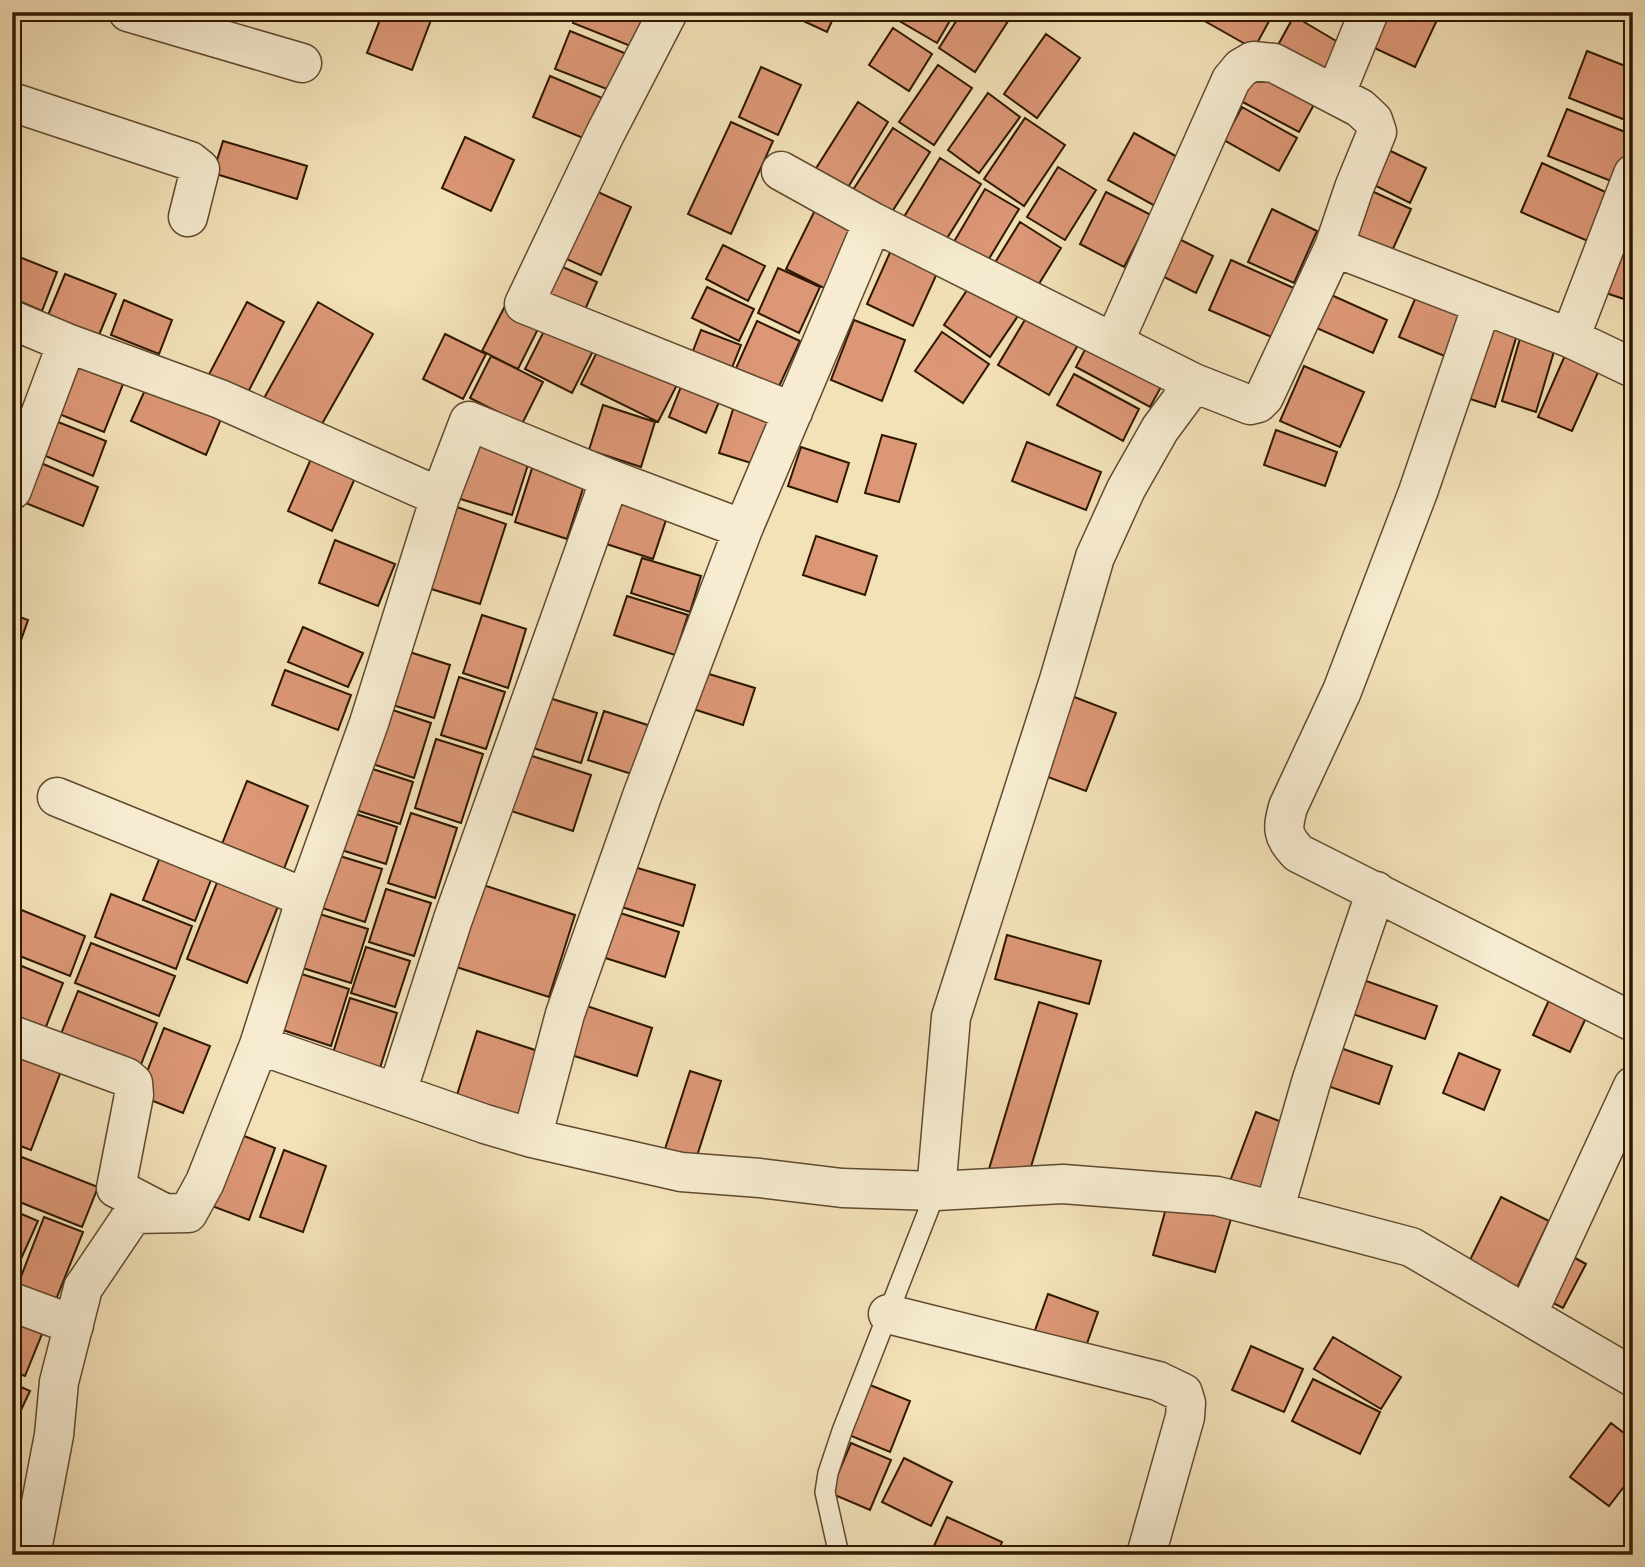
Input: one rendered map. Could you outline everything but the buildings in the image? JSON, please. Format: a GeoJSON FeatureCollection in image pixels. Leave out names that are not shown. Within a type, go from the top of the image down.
{"type":"FeatureCollection","features":[{"type":"Feature","properties":{"kind":"street"},"geometry":{"type":"LineString","coordinates":[[128,12],[302,63]]}},
{"type":"Feature","properties":{"kind":"street"},"geometry":{"type":"LineString","coordinates":[[668,12],[605,134],[524,304],[793,412]]}},
{"type":"Feature","properties":{"kind":"street"},"geometry":{"type":"LineString","coordinates":[[1335,95],[1369,12]]}},
{"type":"Feature","properties":{"kind":"street"},"geometry":{"type":"LineString","coordinates":[[781,171],[873,222],[1194,383],[1250,405],[1258,403],[1269,386],[1334,247],[1353,188],[1377,132],[1373,120],[1360,108],[1274,63],[1253,61],[1241,68],[1231,80],[1114,342]]}},
{"type":"Feature","properties":{"kind":"street"},"geometry":{"type":"LineString","coordinates":[[12,102],[190,161],[200,169],[188,217]]}},
{"type":"Feature","properties":{"kind":"street"},"geometry":{"type":"LineString","coordinates":[[1570,338],[1633,174]]}},
{"type":"Feature","properties":{"kind":"street"},"geometry":{"type":"LineString","coordinates":[[532,1138],[565,1014],[642,796],[743,529],[873,222]]}},
{"type":"Feature","properties":{"kind":"street"},"geometry":{"type":"LineString","coordinates":[[1334,247],[1570,338],[1633,369]]}},
{"type":"Feature","properties":{"kind":"street"},"geometry":{"type":"LineString","coordinates":[[1482,305],[1409,517],[1342,691],[1288,807],[1282,828],[1287,841],[1298,853],[1633,1022]]}},
{"type":"Feature","properties":{"kind":"street"},"geometry":{"type":"LineString","coordinates":[[12,320],[67,343],[220,398],[440,497]]}},
{"type":"Feature","properties":{"kind":"street"},"geometry":{"type":"LineString","coordinates":[[12,490],[67,343]]}},
{"type":"Feature","properties":{"kind":"street"},"geometry":{"type":"LineString","coordinates":[[936,1191],[951,1017],[1055,693],[1095,557],[1126,489],[1160,429],[1194,383]]}},
{"type":"Feature","properties":{"kind":"street"},"geometry":{"type":"LineString","coordinates":[[31,1555],[54,1435],[60,1382],[83,1289],[133,1214],[188,1213],[205,1182],[259,1045],[306,898],[369,723],[440,497],[468,421],[610,480],[743,529]]}},
{"type":"Feature","properties":{"kind":"street"},"geometry":{"type":"LineString","coordinates":[[397,1092],[453,919],[610,480]]}},
{"type":"Feature","properties":{"kind":"street"},"geometry":{"type":"LineString","coordinates":[[57,797],[306,898]]}},
{"type":"Feature","properties":{"kind":"street"},"geometry":{"type":"LineString","coordinates":[[1275,1211],[1312,1079],[1376,891]]}},
{"type":"Feature","properties":{"kind":"street"},"geometry":{"type":"LineString","coordinates":[[12,1035],[126,1077],[132,1083],[134,1095],[116,1188],[164,1213]]}},
{"type":"Feature","properties":{"kind":"street"},"geometry":{"type":"LineString","coordinates":[[259,1045],[485,1124],[532,1138],[681,1172],[842,1188],[936,1191],[1063,1184],[1217,1196],[1411,1247],[1633,1377]]}},
{"type":"Feature","properties":{"kind":"street"},"geometry":{"type":"LineString","coordinates":[[1527,1315],[1633,1086]]}},
{"type":"Feature","properties":{"kind":"street"},"geometry":{"type":"LineString","coordinates":[[12,1302],[74,1325]]}},
{"type":"Feature","properties":{"kind":"street"},"geometry":{"type":"LineString","coordinates":[[888,1314],[1158,1381],[1183,1393],[1186,1403],[1185,1417],[1146,1555]]}},
{"type":"Feature","properties":{"kind":"lane"},"geometry":{"type":"LineString","coordinates":[[839,1555],[827,1501],[828,1473],[936,1191]]}}]}
